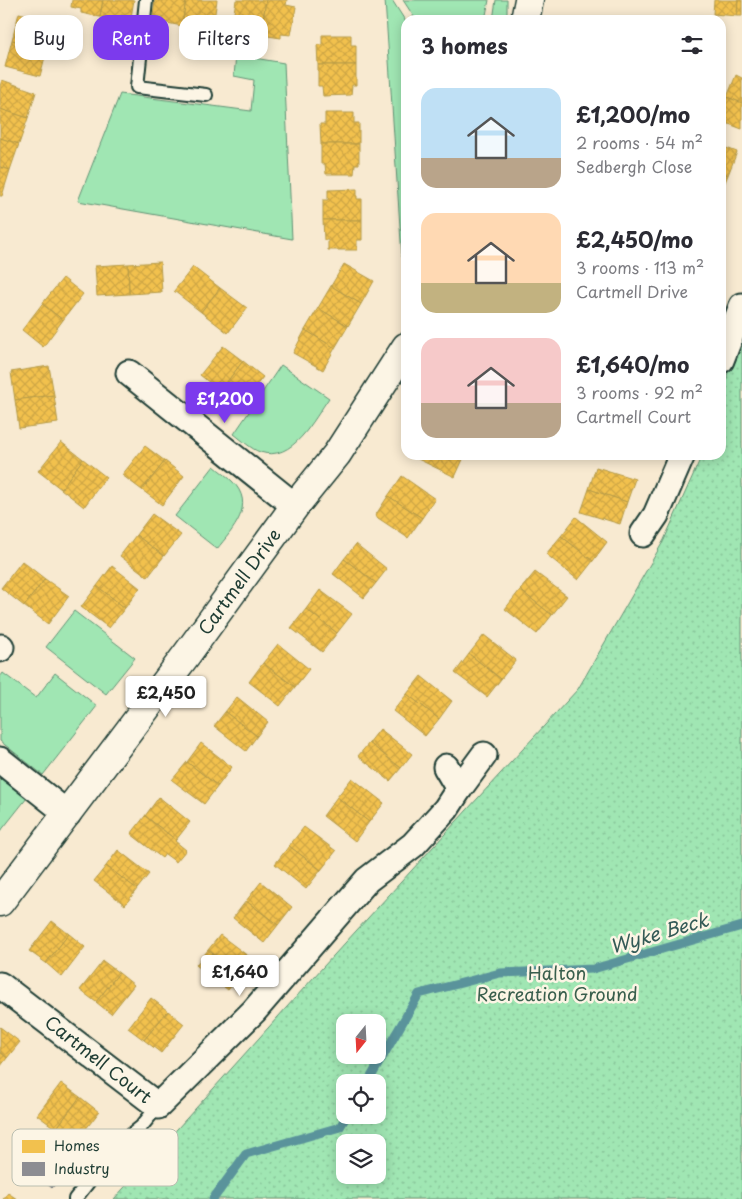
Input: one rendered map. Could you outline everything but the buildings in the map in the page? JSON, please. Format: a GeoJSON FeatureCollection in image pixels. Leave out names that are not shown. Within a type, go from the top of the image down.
{"type":"FeatureCollection","features":[{"type":"Feature","properties":{"kind":"street"},"geometry":{"type":"LineString","coordinates":[[525,15],[529,0]]}},
{"type":"Feature","properties":{"kind":"street"},"geometry":{"type":"LineString","coordinates":[[726,345],[742,306]]}},
{"type":"Feature","properties":{"kind":"street","name":"Cartmell Drive"},"geometry":{"type":"LineString","coordinates":[[0,902],[68,814],[295,506],[337,454],[401,356]]}},
{"type":"Feature","properties":{"kind":"street"},"geometry":{"type":"LineString","coordinates":[[129,373],[295,506]]}},
{"type":"Feature","properties":{"kind":"street"},"geometry":{"type":"LineString","coordinates":[[643,534],[656,515],[680,460]]}},
{"type":"Feature","properties":{"kind":"street","name":"Cartmell Court"},"geometry":{"type":"LineString","coordinates":[[0,984],[158,1106],[254,1011],[367,880],[413,845],[446,809],[484,755]]}},
{"type":"Feature","properties":{"kind":"street"},"geometry":{"type":"LineString","coordinates":[[0,760],[68,814]]}},
{"type":"Feature","properties":{"kind":"street"},"geometry":{"type":"LineString","coordinates":[[446,767],[459,789]]}},
{"type":"Feature","properties":{"kind":"lane"},"geometry":{"type":"LineString","coordinates":[[146,0],[137,87],[206,95]]}},
{"type":"Feature","properties":{"kind":"lane"},"geometry":{"type":"LineString","coordinates":[[138,1129],[158,1106]]}},
{"type":"Feature","properties":{"kind":"lane"},"geometry":{"type":"LineString","coordinates":[[75,1199],[85,1186]]}},
{"type":"Feature","properties":{"kind":"green space"},"geometry":{"type":"Polygon","coordinates":[[[385,0],[392,0],[402,15],[401,242],[385,0]]]}},
{"type":"Feature","properties":{"kind":"green space"},"geometry":{"type":"Polygon","coordinates":[[[403,0],[489,0],[486,15],[413,15],[403,0]]]}},
{"type":"Feature","properties":{"kind":"green space"},"geometry":{"type":"Polygon","coordinates":[[[496,0],[507,0],[507,15],[494,15],[496,0]]]}},
{"type":"Feature","properties":{"kind":"green space"},"geometry":{"type":"Polygon","coordinates":[[[236,60],[266,60],[284,63],[292,239],[78,201],[120,94],[251,111],[254,80],[234,76],[236,60]]]}},
{"type":"Feature","properties":{"kind":"green space","name":"Halton Recreation Ground"},"geometry":{"type":"Polygon","coordinates":[[[742,344],[742,1199],[114,1199],[126,1186],[178,1186],[177,1129],[578,689],[664,540],[700,460],[726,460],[726,380],[729,369],[742,344]]]}},
{"type":"Feature","properties":{"kind":"green space"},"geometry":{"type":"Polygon","coordinates":[[[281,365],[329,398],[309,427],[292,445],[283,451],[272,454],[260,452],[250,447],[234,434],[281,365]]]}},
{"type":"Feature","properties":{"kind":"green space"},"geometry":{"type":"Polygon","coordinates":[[[214,466],[232,481],[239,490],[242,499],[242,508],[235,525],[217,549],[175,516],[214,466]]]}},
{"type":"Feature","properties":{"kind":"green space"},"geometry":{"type":"Polygon","coordinates":[[[74,611],[135,658],[106,694],[46,647],[74,611]]]}},
{"type":"Feature","properties":{"kind":"green space"},"geometry":{"type":"Polygon","coordinates":[[[3,673],[36,698],[55,673],[97,706],[43,775],[0,741],[0,677],[3,673]]]}},
{"type":"Feature","properties":{"kind":"green space"},"geometry":{"type":"Polygon","coordinates":[[[0,778],[27,798],[0,832],[0,778]]]}},
{"type":"Feature","properties":{"kind":"waterway","name":"Wyke Beck"},"geometry":{"type":"LineString","coordinates":[[373,1074],[419,994],[500,973],[593,969],[742,926]]}},
{"type":"Feature","properties":{"kind":"waterway","name":"Wyke Beck"},"geometry":{"type":"LineString","coordinates":[[213,1199],[246,1154],[340,1127],[342,1124]]}}]}
